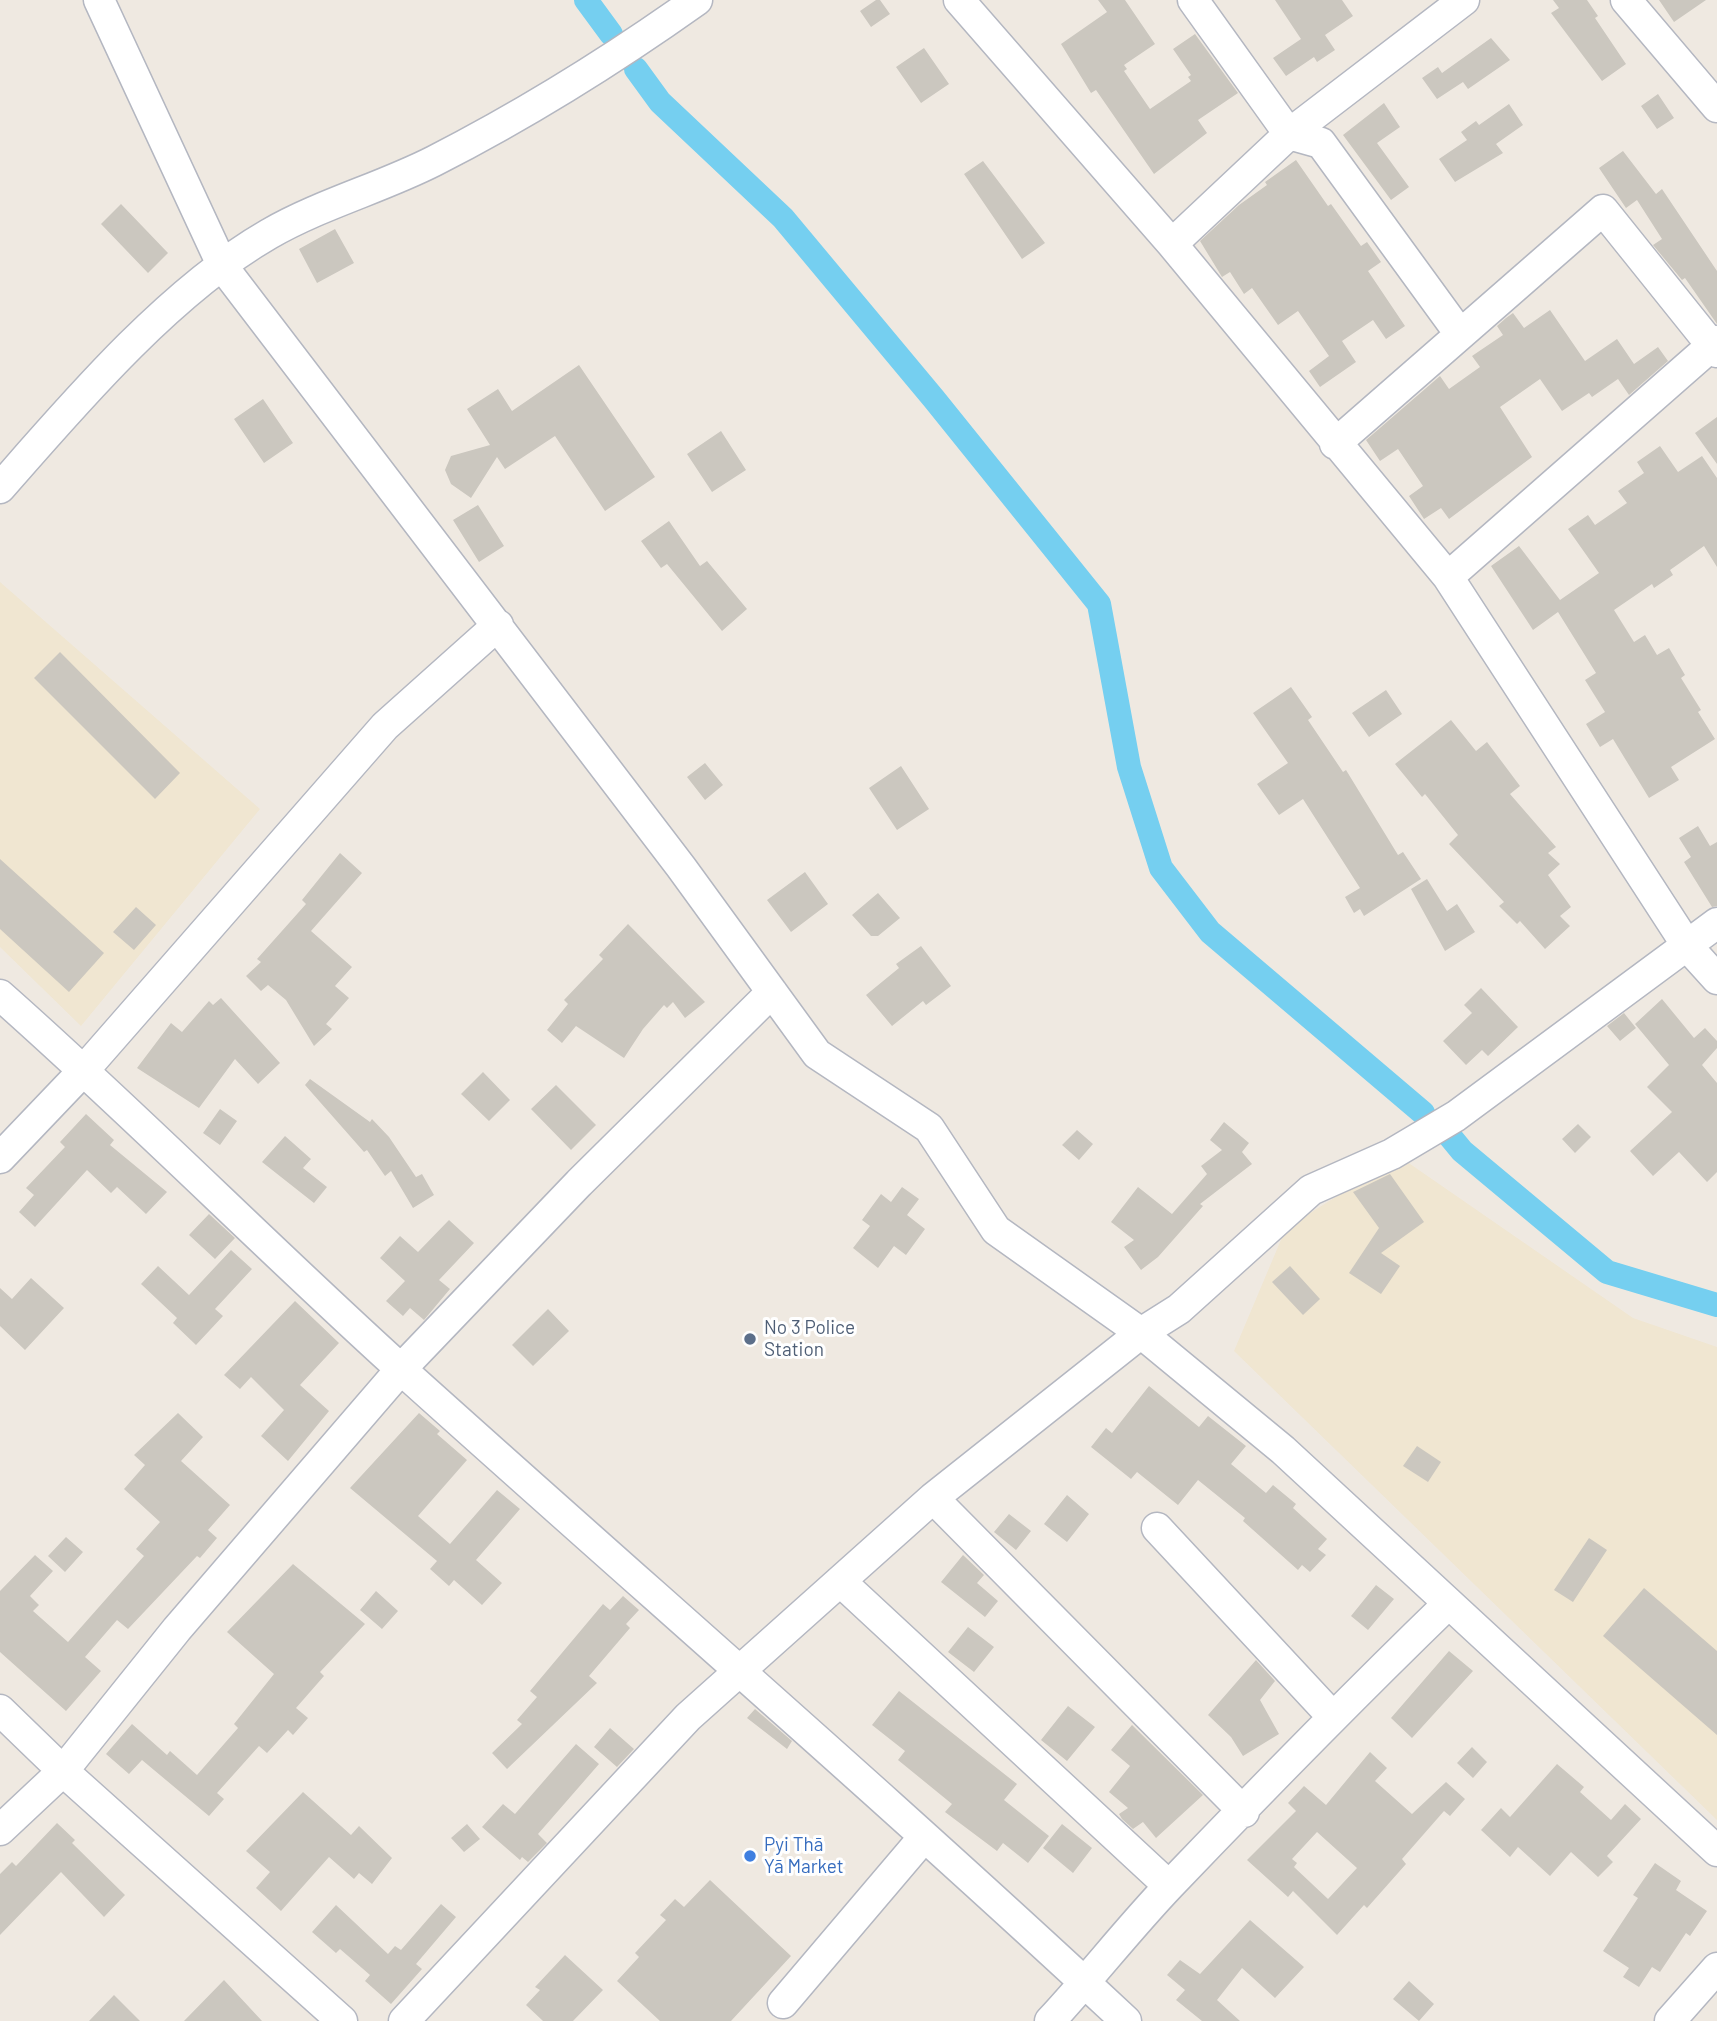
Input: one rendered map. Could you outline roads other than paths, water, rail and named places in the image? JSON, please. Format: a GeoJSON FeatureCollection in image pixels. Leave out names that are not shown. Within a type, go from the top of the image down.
{"type":"FeatureCollection","features":[{"type":"Feature","properties":{"kind":"street"},"geometry":{"type":"LineString","coordinates":[[99,0],[223,267],[498,625],[817,1054],[929,1128],[996,1230],[1141,1333],[1283,1450],[1717,1851]]}},
{"type":"Feature","properties":{"kind":"street"},"geometry":{"type":"LineString","coordinates":[[0,488],[50,430],[178,299],[269,233],[434,161],[621,53],[697,0]]}},
{"type":"Feature","properties":{"kind":"street"},"geometry":{"type":"LineString","coordinates":[[1193,0],[1289,134],[1321,143],[1460,334]]}},
{"type":"Feature","properties":{"kind":"street"},"geometry":{"type":"LineString","coordinates":[[1172,244],[1289,134],[1464,0]]}},
{"type":"Feature","properties":{"kind":"street"},"geometry":{"type":"LineString","coordinates":[[1626,0],[1717,107]]}},
{"type":"Feature","properties":{"kind":"street"},"geometry":{"type":"LineString","coordinates":[[975,5],[1335,444],[1448,577],[1688,947],[1717,979]]}},
{"type":"Feature","properties":{"kind":"street"},"geometry":{"type":"LineString","coordinates":[[1335,444],[1439,356],[1460,334],[1603,210],[1715,346],[1448,577]]}},
{"type":"Feature","properties":{"kind":"street"},"geometry":{"type":"LineString","coordinates":[[0,1158],[84,1070],[385,726],[498,625]]}},
{"type":"Feature","properties":{"kind":"street"},"geometry":{"type":"LineString","coordinates":[[404,2021],[688,1717],[933,1498],[1141,1333],[1179,1309],[1311,1190],[1392,1154],[1456,1115],[1688,947],[1717,923]]}},
{"type":"Feature","properties":{"kind":"street"},"geometry":{"type":"LineString","coordinates":[[0,1830],[63,1771],[177,1629],[401,1369],[579,1183],[772,992]]}},
{"type":"Feature","properties":{"kind":"street"},"geometry":{"type":"LineString","coordinates":[[0,995],[84,1070],[401,1369],[741,1669],[1126,2021]]}},
{"type":"Feature","properties":{"kind":"street"},"geometry":{"type":"LineString","coordinates":[[933,1498],[1244,1812]]}},
{"type":"Feature","properties":{"kind":"street"},"geometry":{"type":"LineString","coordinates":[[1157,1528],[1332,1716]]}},
{"type":"Feature","properties":{"kind":"street"},"geometry":{"type":"LineString","coordinates":[[840,1581],[1169,1886]]}},
{"type":"Feature","properties":{"kind":"street"},"geometry":{"type":"LineString","coordinates":[[1050,2021],[1169,1886],[1244,1812],[1332,1716],[1448,1604]]}},
{"type":"Feature","properties":{"kind":"street"},"geometry":{"type":"LineString","coordinates":[[0,1710],[63,1771],[342,2021]]}},
{"type":"Feature","properties":{"kind":"street"},"geometry":{"type":"LineString","coordinates":[[783,2003],[925,1837]]}},
{"type":"Feature","properties":{"kind":"street"},"geometry":{"type":"LineString","coordinates":[[1670,2021],[1717,1968]]}},
{"type":"Feature","properties":{"kind":"waterway"},"geometry":{"type":"LineString","coordinates":[[586,0],[611,34]]}},
{"type":"Feature","properties":{"kind":"waterway"},"geometry":{"type":"LineString","coordinates":[[636,69],[660,102],[783,218],[934,399],[1099,604],[1129,767],[1161,868],[1210,932],[1423,1113]]}},
{"type":"Feature","properties":{"kind":"waterway"},"geometry":{"type":"LineString","coordinates":[[1448,1134],[1462,1151],[1607,1272],[1717,1305]]}},
{"type":"Feature","properties":{"kind":"place","name":"No 3 Police Station"},"geometry":{"type":"Point","coordinates":[750,1339]}},
{"type":"Feature","properties":{"kind":"place","name":"Pyi Thā Yā Market"},"geometry":{"type":"Point","coordinates":[750,1856]}}]}
